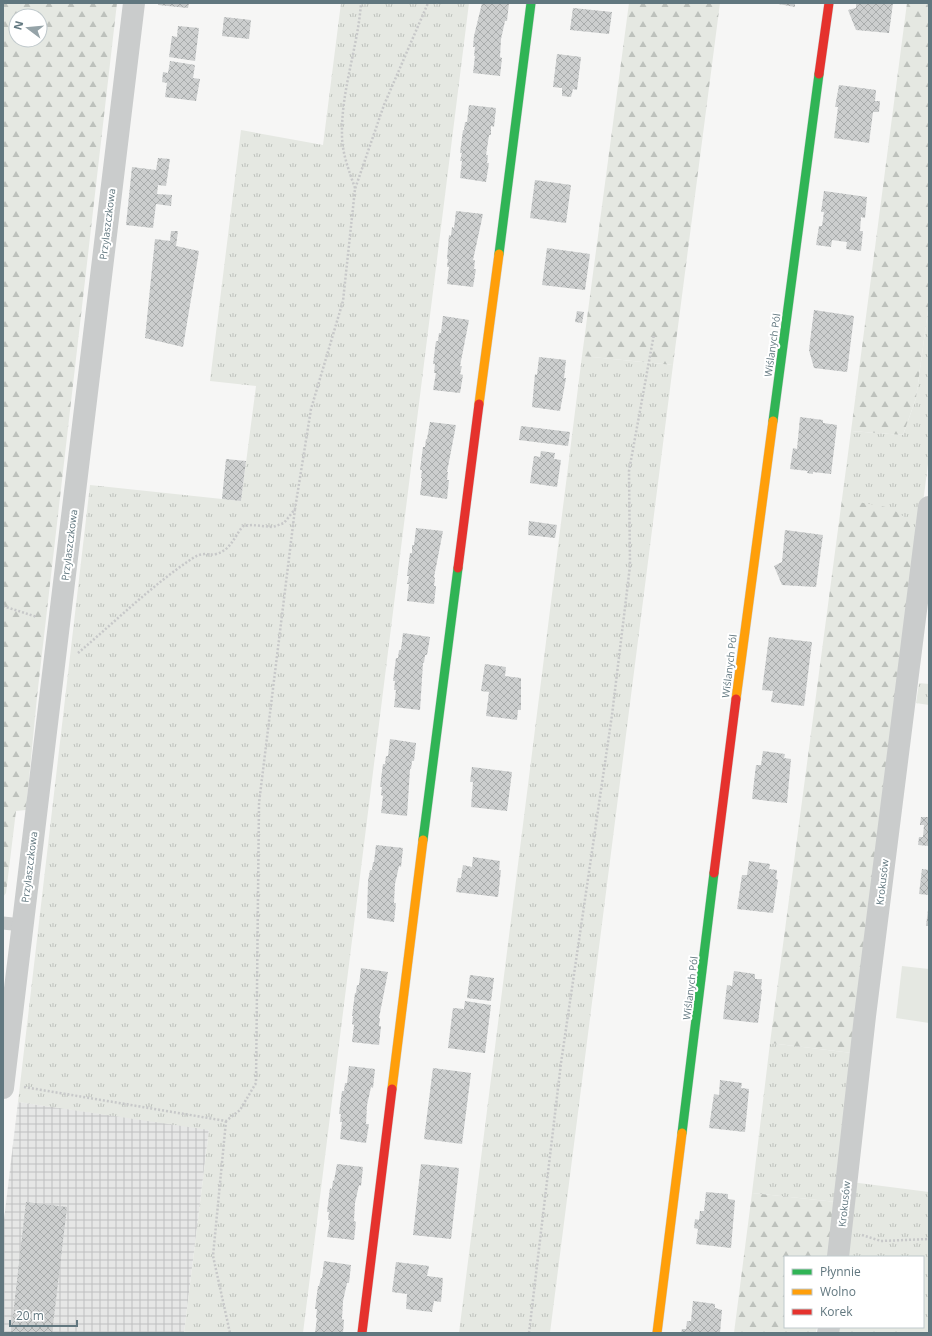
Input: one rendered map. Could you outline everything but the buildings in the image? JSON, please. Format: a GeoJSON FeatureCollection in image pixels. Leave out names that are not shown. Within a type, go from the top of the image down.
{"type":"FeatureCollection","features":[{"type":"Feature","properties":{"kind":"street","name":"Przylaszczkowa"},"geometry":{"type":"LineString","coordinates":[[3,1088],[13,924],[59,624],[134,3]]}},
{"type":"Feature","properties":{"kind":"street"},"geometry":{"type":"LineString","coordinates":[[362,1333],[424,835],[531,3]]}},
{"type":"Feature","properties":{"kind":"street","name":"Wiślanych Pól"},"geometry":{"type":"LineString","coordinates":[[657,1333],[739,671],[828,3]]}},
{"type":"Feature","properties":{"kind":"street","name":"Krokusów"},"geometry":{"type":"LineString","coordinates":[[838,1256],[865,1016],[929,507]]}},
{"type":"Feature","properties":{"kind":"path"},"geometry":{"type":"LineString","coordinates":[[355,189],[347,165],[342,135],[348,79],[361,3]]}},
{"type":"Feature","properties":{"kind":"path"},"geometry":{"type":"LineString","coordinates":[[230,1333],[213,1256],[226,1121],[240,1110],[256,1083],[259,803],[295,509],[311,408],[343,301],[355,189],[384,105],[428,3]]}},
{"type":"Feature","properties":{"kind":"path"},"geometry":{"type":"LineString","coordinates":[[528,1333],[560,1063],[610,723],[630,566],[629,472],[654,334]]}},
{"type":"Feature","properties":{"kind":"path"},"geometry":{"type":"LineString","coordinates":[[78,654],[153,588],[194,558],[203,553],[216,554],[228,548],[243,526],[252,525],[273,527],[284,523],[295,509]]}},
{"type":"Feature","properties":{"kind":"path"},"geometry":{"type":"LineString","coordinates":[[3,606],[59,624]]}},
{"type":"Feature","properties":{"kind":"path"},"geometry":{"type":"LineString","coordinates":[[4,1083],[226,1121]]}},
{"type":"Feature","properties":{"kind":"path"},"geometry":{"type":"LineString","coordinates":[[841,1228],[881,1241],[929,1239]]}},
{"type":"Feature","properties":{"kind":"shaded area"},"geometry":{"type":"Polygon","coordinates":[[[18,1102],[209,1129],[184,1333],[3,1333],[3,1228],[18,1102]]]}},
{"type":"Feature","properties":{"kind":"green space"},"geometry":{"type":"Polygon","coordinates":[[[3,3],[117,3],[37,697],[26,810],[16,811],[6,893],[3,897],[3,3]]]}},
{"type":"Feature","properties":{"kind":"green space"},"geometry":{"type":"Polygon","coordinates":[[[341,3],[469,3],[303,1333],[184,1333],[209,1130],[18,1102],[90,485],[241,501],[256,386],[210,381],[241,130],[323,145],[341,3]]]}},
{"type":"Feature","properties":{"kind":"green space"},"geometry":{"type":"Polygon","coordinates":[[[629,3],[720,3],[673,365],[582,356],[629,3]]]}},
{"type":"Feature","properties":{"kind":"green space"},"geometry":{"type":"Polygon","coordinates":[[[907,3],[929,3],[929,303],[916,398],[903,435],[851,431],[907,3]]]}},
{"type":"Feature","properties":{"kind":"green space"},"geometry":{"type":"Polygon","coordinates":[[[929,303],[929,456],[918,542],[842,499],[851,431],[903,435],[916,398],[929,303]]]}},
{"type":"Feature","properties":{"kind":"green space"},"geometry":{"type":"Polygon","coordinates":[[[582,356],[673,365],[550,1333],[459,1333],[582,356]]]}},
{"type":"Feature","properties":{"kind":"green space"},"geometry":{"type":"Polygon","coordinates":[[[842,499],[891,508],[906,518],[918,542],[852,1053],[770,1043],[842,499]]]}},
{"type":"Feature","properties":{"kind":"green space"},"geometry":{"type":"Polygon","coordinates":[[[919,683],[929,684],[929,705],[916,703],[919,683]]]}},
{"type":"Feature","properties":{"kind":"green space"},"geometry":{"type":"Polygon","coordinates":[[[902,966],[929,969],[929,1023],[896,1018],[902,966]]]}},
{"type":"Feature","properties":{"kind":"green space"},"geometry":{"type":"Polygon","coordinates":[[[770,1043],[852,1053],[836,1202],[752,1193],[770,1043]]]}},
{"type":"Feature","properties":{"kind":"green space"},"geometry":{"type":"Polygon","coordinates":[[[851,1182],[929,1192],[929,1333],[906,1333],[906,1328],[924,1328],[924,1256],[842,1256],[851,1182]]]}},
{"type":"Feature","properties":{"kind":"green space"},"geometry":{"type":"Polygon","coordinates":[[[752,1193],[836,1202],[828,1256],[784,1256],[784,1328],[817,1328],[816,1333],[734,1333],[752,1193]]]}},
{"type":"Feature","properties":{"kind":"green space"},"geometry":{"type":"Polygon","coordinates":[[[833,1328],[906,1328],[906,1333],[833,1333],[833,1328]]]}},
{"type":"Feature","properties":{"kind":"traffic: fast"},"geometry":{"type":"LineString","coordinates":[[499,254],[531,3]]}},
{"type":"Feature","properties":{"kind":"traffic: fast"},"geometry":{"type":"LineString","coordinates":[[773,421],[819,74]]}},
{"type":"Feature","properties":{"kind":"traffic: fast"},"geometry":{"type":"LineString","coordinates":[[423,840],[458,568]]}},
{"type":"Feature","properties":{"kind":"traffic: fast"},"geometry":{"type":"LineString","coordinates":[[682,1133],[714,873]]}},
{"type":"Feature","properties":{"kind":"traffic: slow"},"geometry":{"type":"LineString","coordinates":[[479,404],[499,254]]}},
{"type":"Feature","properties":{"kind":"traffic: slow"},"geometry":{"type":"LineString","coordinates":[[736,699],[773,421]]}},
{"type":"Feature","properties":{"kind":"traffic: slow"},"geometry":{"type":"LineString","coordinates":[[392,1089],[423,840]]}},
{"type":"Feature","properties":{"kind":"traffic: slow"},"geometry":{"type":"LineString","coordinates":[[657,1333],[682,1133]]}},
{"type":"Feature","properties":{"kind":"traffic: jam"},"geometry":{"type":"LineString","coordinates":[[819,74],[829,3]]}},
{"type":"Feature","properties":{"kind":"traffic: jam"},"geometry":{"type":"LineString","coordinates":[[458,568],[479,404]]}},
{"type":"Feature","properties":{"kind":"traffic: jam"},"geometry":{"type":"LineString","coordinates":[[714,873],[736,699]]}},
{"type":"Feature","properties":{"kind":"traffic: jam"},"geometry":{"type":"LineString","coordinates":[[362,1333],[392,1089]]}}]}
